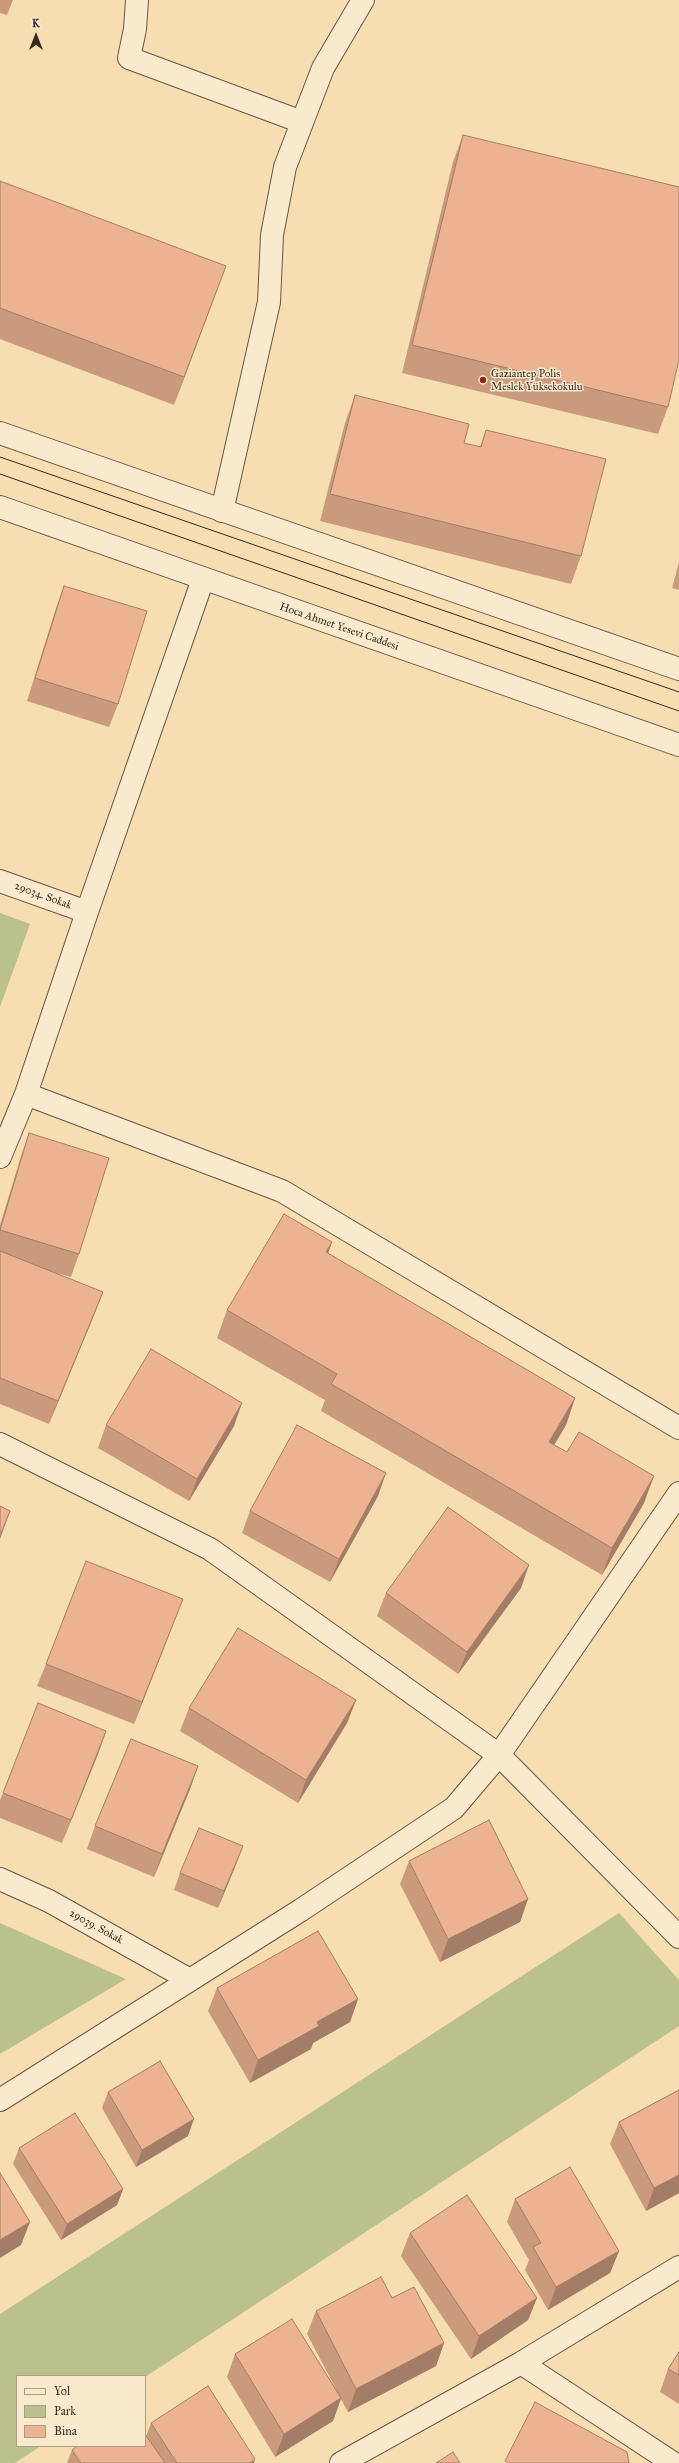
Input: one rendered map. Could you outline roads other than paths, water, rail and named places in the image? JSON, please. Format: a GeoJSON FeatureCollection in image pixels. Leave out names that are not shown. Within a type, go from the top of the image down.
{"type":"FeatureCollection","features":[{"type":"Feature","properties":{"kind":"street"},"geometry":{"type":"LineString","coordinates":[[137,0],[135,29],[129,58],[302,122]]}},
{"type":"Feature","properties":{"kind":"street"},"geometry":{"type":"LineString","coordinates":[[222,511],[269,302],[272,235],[284,167],[323,68],[363,0]]}},
{"type":"Feature","properties":{"kind":"street"},"geometry":{"type":"LineString","coordinates":[[0,433],[679,669]]}},
{"type":"Feature","properties":{"kind":"street","name":"Hoca Ahmet Yesevi Caddesi"},"geometry":{"type":"LineString","coordinates":[[0,507],[203,580],[679,745]]}},
{"type":"Feature","properties":{"kind":"street"},"geometry":{"type":"LineString","coordinates":[[0,1157],[26,1094],[87,912],[203,580]]}},
{"type":"Feature","properties":{"kind":"street","name":"29034. Sokak"},"geometry":{"type":"LineString","coordinates":[[0,880],[87,912]]}},
{"type":"Feature","properties":{"kind":"street"},"geometry":{"type":"LineString","coordinates":[[26,1094],[282,1190],[679,1428]]}},
{"type":"Feature","properties":{"kind":"street"},"geometry":{"type":"LineString","coordinates":[[0,1444],[210,1549],[499,1755],[679,1936]]}},
{"type":"Feature","properties":{"kind":"street"},"geometry":{"type":"LineString","coordinates":[[0,2100],[190,1980],[454,1808],[499,1755],[679,1494]]}},
{"type":"Feature","properties":{"kind":"street","name":"29039. Sokak"},"geometry":{"type":"LineString","coordinates":[[0,1879],[49,1901],[190,1980]]}},
{"type":"Feature","properties":{"kind":"street"},"geometry":{"type":"LineString","coordinates":[[341,2463],[521,2363],[679,2267]]}},
{"type":"Feature","properties":{"kind":"street"},"geometry":{"type":"LineString","coordinates":[[521,2363],[673,2463]]}},
{"type":"Feature","properties":{"kind":"tram line"},"geometry":{"type":"LineString","coordinates":[[0,457],[679,692]]}},
{"type":"Feature","properties":{"kind":"tram line"},"geometry":{"type":"LineString","coordinates":[[0,474],[679,711]]}},
{"type":"Feature","properties":{"kind":"place","name":"Gaziantep Polis Meslek Yüksekokulu"},"geometry":{"type":"Point","coordinates":[483,380]}}]}
